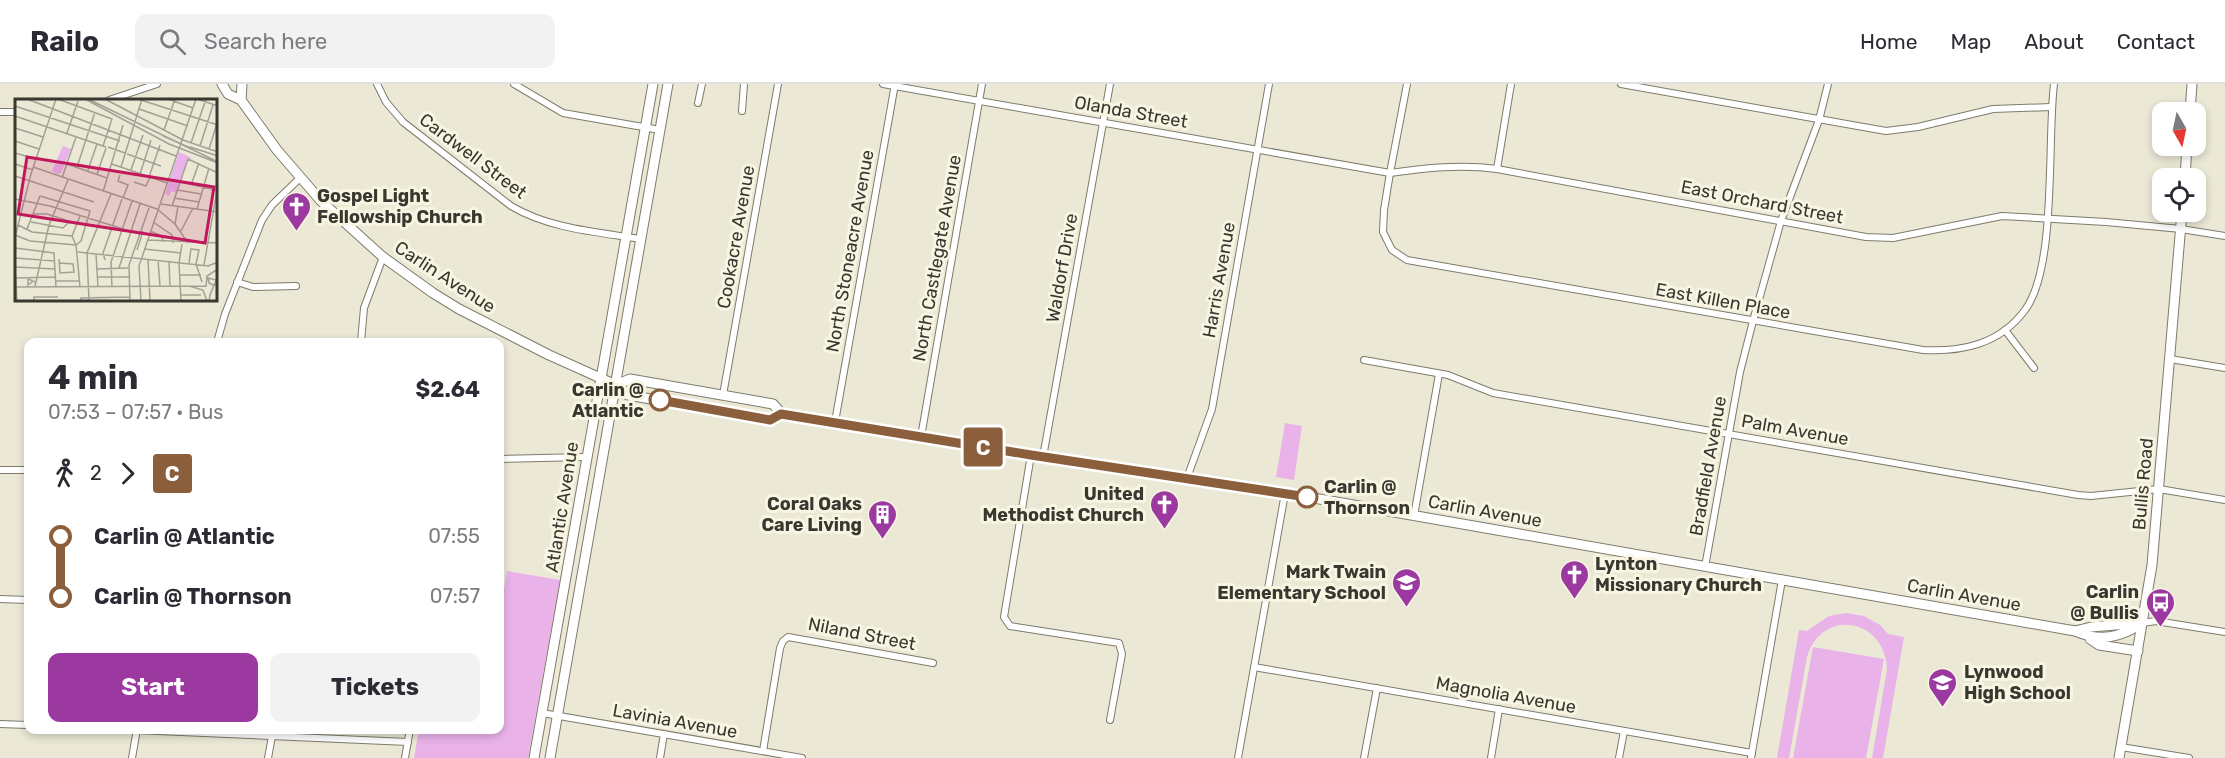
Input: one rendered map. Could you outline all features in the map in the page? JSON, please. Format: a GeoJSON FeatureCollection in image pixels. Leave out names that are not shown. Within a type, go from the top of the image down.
{"type":"FeatureCollection","features":[{"type":"Feature","properties":{"kind":"street"},"geometry":{"type":"LineString","coordinates":[[112,99],[157,84]]}},
{"type":"Feature","properties":{"kind":"street","name":"Carlin Avenue"},"geometry":{"type":"LineString","coordinates":[[222,84],[228,94],[242,100],[273,145],[300,178],[335,215],[383,257],[459,309],[616,385],[628,395],[770,420],[781,414],[835,422],[1043,457],[1285,493],[2075,631],[2088,637],[2115,637],[2132,631],[2142,623]]}},
{"type":"Feature","properties":{"kind":"street"},"geometry":{"type":"LineString","coordinates":[[242,84],[242,100]]}},
{"type":"Feature","properties":{"kind":"street","name":"Cardwell Street"},"geometry":{"type":"LineString","coordinates":[[377,84],[386,102],[403,122],[511,206],[548,222],[641,239]]}},
{"type":"Feature","properties":{"kind":"street"},"geometry":{"type":"LineString","coordinates":[[514,84],[563,113],[660,130]]}},
{"type":"Feature","properties":{"kind":"street","name":"Atlantic Avenue"},"geometry":{"type":"LineString","coordinates":[[534,758],[653,84]]}},
{"type":"Feature","properties":{"kind":"street","name":"Atlantic Avenue"},"geometry":{"type":"LineString","coordinates":[[550,758],[668,84]]}},
{"type":"Feature","properties":{"kind":"street"},"geometry":{"type":"LineString","coordinates":[[698,103],[702,84]]}},
{"type":"Feature","properties":{"kind":"street"},"geometry":{"type":"LineString","coordinates":[[742,111],[744,84]]}},
{"type":"Feature","properties":{"kind":"street","name":"Cookacre Avenue"},"geometry":{"type":"LineString","coordinates":[[723,395],[778,84]]}},
{"type":"Feature","properties":{"kind":"street","name":"Olanda Street"},"geometry":{"type":"LineString","coordinates":[[883,84],[1338,163]]}},
{"type":"Feature","properties":{"kind":"street","name":"North Castlegate Avenue"},"geometry":{"type":"LineString","coordinates":[[921,436],[982,84]]}},
{"type":"Feature","properties":{"kind":"street","name":"Waldorf Drive"},"geometry":{"type":"LineString","coordinates":[[1043,457],[1110,84]]}},
{"type":"Feature","properties":{"kind":"street","name":"Harris Avenue"},"geometry":{"type":"LineString","coordinates":[[1187,478],[1212,409],[1269,84]]}},
{"type":"Feature","properties":{"kind":"street","name":"East Killen Place"},"geometry":{"type":"LineString","coordinates":[[1407,84],[1390,173],[1383,232],[1392,250],[1407,260],[1923,350],[1946,351],[1967,349],[2005,330],[2025,310],[2038,284],[2042,270],[2047,218],[2054,84]]}},
{"type":"Feature","properties":{"kind":"street"},"geometry":{"type":"LineString","coordinates":[[1497,169],[1511,84]]}},
{"type":"Feature","properties":{"kind":"street"},"geometry":{"type":"LineString","coordinates":[[1621,84],[1886,131],[1918,127],[1993,109],[2025,106],[2051,107]]}},
{"type":"Feature","properties":{"kind":"street","name":"Bradfield Avenue"},"geometry":{"type":"LineString","coordinates":[[1705,567],[1740,372],[1781,221],[1819,120],[1828,84]]}},
{"type":"Feature","properties":{"kind":"street"},"geometry":{"type":"LineString","coordinates":[[2191,102],[2192,84]]}},
{"type":"Feature","properties":{"kind":"street","name":"North Stoneacre Avenue"},"geometry":{"type":"LineString","coordinates":[[835,422],[895,85]]}},
{"type":"Feature","properties":{"kind":"street","name":"East Orchard Street"},"geometry":{"type":"LineString","coordinates":[[1338,163],[1390,173],[1473,166],[1497,169],[1882,239],[2002,216],[2181,228],[2225,236]]}},
{"type":"Feature","properties":{"kind":"street"},"geometry":{"type":"LineString","coordinates":[[218,338],[237,282],[266,212],[300,178]]}},
{"type":"Feature","properties":{"kind":"street","name":"Bullis Road"},"geometry":{"type":"LineString","coordinates":[[2119,758],[2152,565],[2181,222]]}},
{"type":"Feature","properties":{"kind":"street"},"geometry":{"type":"LineString","coordinates":[[361,338],[364,308],[383,257]]}},
{"type":"Feature","properties":{"kind":"street"},"geometry":{"type":"LineString","coordinates":[[237,282],[253,287],[296,286]]}},
{"type":"Feature","properties":{"kind":"street"},"geometry":{"type":"LineString","coordinates":[[2005,330],[2034,368]]}},
{"type":"Feature","properties":{"kind":"street"},"geometry":{"type":"LineString","coordinates":[[2170,359],[2225,368]]}},
{"type":"Feature","properties":{"kind":"street","name":"Palm Avenue"},"geometry":{"type":"LineString","coordinates":[[1364,360],[1439,374],[1493,393],[2078,495],[2091,496],[2159,489],[2225,500]]}},
{"type":"Feature","properties":{"kind":"street"},"geometry":{"type":"LineString","coordinates":[[1414,516],[1439,374]]}},
{"type":"Feature","properties":{"kind":"street","name":"Carlin Avenue"},"geometry":{"type":"LineString","coordinates":[[616,385],[630,380],[723,395],[773,404],[781,414]]}},
{"type":"Feature","properties":{"kind":"street"},"geometry":{"type":"LineString","coordinates":[[1031,455],[1005,606],[1005,621],[1010,626],[1116,641],[1121,645],[1122,654],[1110,720]]}},
{"type":"Feature","properties":{"kind":"street"},"geometry":{"type":"LineString","coordinates":[[504,459],[586,457]]}},
{"type":"Feature","properties":{"kind":"street"},"geometry":{"type":"LineString","coordinates":[[0,470],[24,470]]}},
{"type":"Feature","properties":{"kind":"street"},"geometry":{"type":"LineString","coordinates":[[1238,758],[1285,493]]}},
{"type":"Feature","properties":{"kind":"street"},"geometry":{"type":"LineString","coordinates":[[1752,756],[1782,580]]}},
{"type":"Feature","properties":{"kind":"street"},"geometry":{"type":"LineString","coordinates":[[0,599],[24,600]]}},
{"type":"Feature","properties":{"kind":"street","name":"Carlin Avenue"},"geometry":{"type":"LineString","coordinates":[[2075,631],[2091,627],[2156,621],[2225,632]]}},
{"type":"Feature","properties":{"kind":"street","name":"Niland Street"},"geometry":{"type":"LineString","coordinates":[[763,751],[780,648],[785,639],[795,637],[933,663]]}},
{"type":"Feature","properties":{"kind":"street"},"geometry":{"type":"LineString","coordinates":[[2088,637],[2099,645],[2138,651]]}},
{"type":"Feature","properties":{"kind":"street","name":"Magnolia Avenue"},"geometry":{"type":"LineString","coordinates":[[1254,667],[1624,731],[1752,756]]}},
{"type":"Feature","properties":{"kind":"street"},"geometry":{"type":"LineString","coordinates":[[1364,758],[1377,688]]}},
{"type":"Feature","properties":{"kind":"street"},"geometry":{"type":"LineString","coordinates":[[1491,758],[1499,709]]}},
{"type":"Feature","properties":{"kind":"street","name":"Lavinia Avenue"},"geometry":{"type":"LineString","coordinates":[[542,713],[763,751],[776,756],[802,758]]}},
{"type":"Feature","properties":{"kind":"street"},"geometry":{"type":"LineString","coordinates":[[0,724],[24,725]]}},
{"type":"Feature","properties":{"kind":"street"},"geometry":{"type":"LineString","coordinates":[[1619,758],[1624,731]]}},
{"type":"Feature","properties":{"kind":"street"},"geometry":{"type":"LineString","coordinates":[[132,758],[136,734]]}},
{"type":"Feature","properties":{"kind":"street"},"geometry":{"type":"LineString","coordinates":[[227,734],[408,742]]}},
{"type":"Feature","properties":{"kind":"street"},"geometry":{"type":"LineString","coordinates":[[405,758],[409,734]]}},
{"type":"Feature","properties":{"kind":"street"},"geometry":{"type":"LineString","coordinates":[[660,758],[664,734]]}},
{"type":"Feature","properties":{"kind":"street"},"geometry":{"type":"LineString","coordinates":[[268,758],[272,736]]}},
{"type":"Feature","properties":{"kind":"street"},"geometry":{"type":"LineString","coordinates":[[2121,747],[2189,758]]}},
{"type":"Feature","properties":{"kind":"shaded area"},"geometry":{"type":"Polygon","coordinates":[[[1285,423],[1302,426],[1294,480],[1276,477],[1285,423]]]}},
{"type":"Feature","properties":{"kind":"shaded area"},"geometry":{"type":"Polygon","coordinates":[[[507,571],[560,580],[528,758],[414,758],[418,734],[504,734],[504,589],[507,571]]]}},
{"type":"Feature","properties":{"kind":"shaded area"},"geometry":{"type":"Polygon","coordinates":[[[1846,613],[1864,616],[1880,625],[1888,634],[1904,637],[1883,758],[1872,758],[1887,669],[1884,652],[1876,639],[1865,630],[1852,625],[1838,625],[1826,631],[1815,641],[1807,657],[1789,758],[1777,758],[1799,630],[1807,631],[1829,616],[1846,613]]]}},
{"type":"Feature","properties":{"kind":"shaded area"},"geometry":{"type":"Polygon","coordinates":[[[1813,647],[1884,659],[1866,758],[1793,758],[1813,647]]]}},
{"type":"Feature","properties":{"kind":"bus line","name":"C"},"geometry":{"type":"LineString","coordinates":[[660,400],[770,420],[781,414],[1307,497]]}},
{"type":"Feature","properties":{"kind":"place","name":"Gospel Light Fellowship Church"},"geometry":{"type":"Point","coordinates":[296,232]}},
{"type":"Feature","properties":{"kind":"place","name":"Carlin @ Atlantic"},"geometry":{"type":"Point","coordinates":[660,400]}},
{"type":"Feature","properties":{"kind":"place","name":"Carlin @ Thornson"},"geometry":{"type":"Point","coordinates":[1307,497]}},
{"type":"Feature","properties":{"kind":"place","name":"United Methodist Church"},"geometry":{"type":"Point","coordinates":[1165,530]}},
{"type":"Feature","properties":{"kind":"place","name":"Coral Oaks Care Living"},"geometry":{"type":"Point","coordinates":[883,540]}},
{"type":"Feature","properties":{"kind":"place","name":"Lynton Missionary Church"},"geometry":{"type":"Point","coordinates":[1574,600]}},
{"type":"Feature","properties":{"kind":"place","name":"Mark Twain Elementary School"},"geometry":{"type":"Point","coordinates":[1407,608]}},
{"type":"Feature","properties":{"kind":"place","name":"Carlin @ Bullis"},"geometry":{"type":"Point","coordinates":[2160,628]}},
{"type":"Feature","properties":{"kind":"place","name":"Lynwood High School"},"geometry":{"type":"Point","coordinates":[1943,708]}}]}
